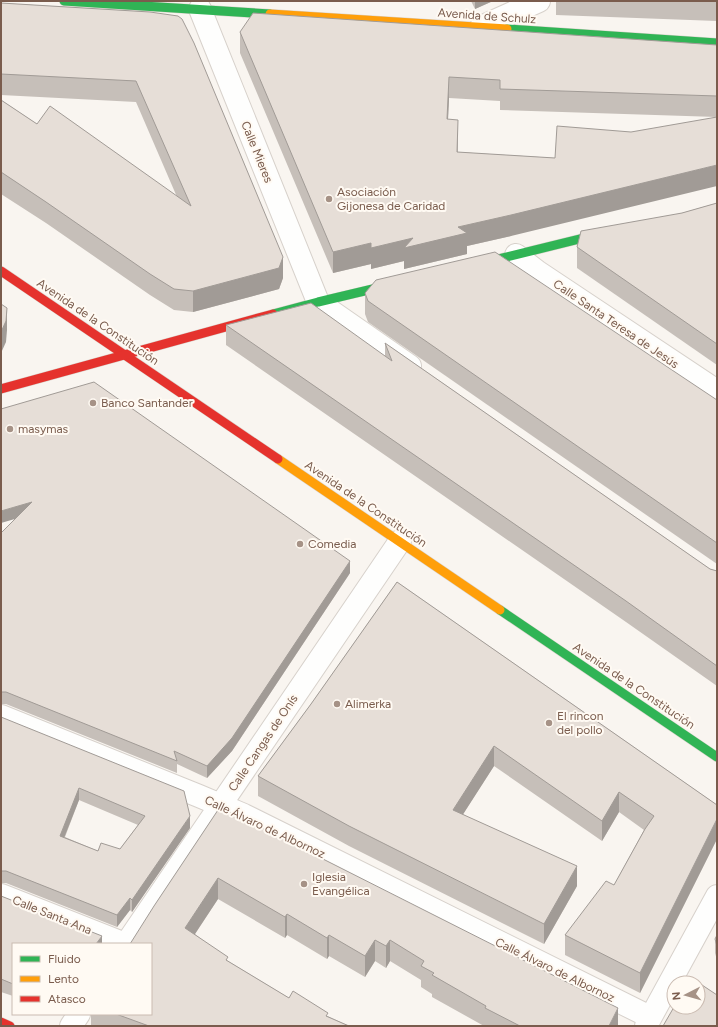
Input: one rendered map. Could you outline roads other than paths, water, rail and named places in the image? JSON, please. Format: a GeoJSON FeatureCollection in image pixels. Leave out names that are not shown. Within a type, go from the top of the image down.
{"type":"FeatureCollection","features":[{"type":"Feature","properties":{"kind":"street","name":"Avenida de Schulz"},"geometry":{"type":"LineString","coordinates":[[64,1],[198,5],[481,27],[717,43]]}},
{"type":"Feature","properties":{"kind":"street"},"geometry":{"type":"LineString","coordinates":[[481,27],[539,1]]}},
{"type":"Feature","properties":{"kind":"street","name":"Calle Mieres"},"geometry":{"type":"LineString","coordinates":[[198,5],[318,302]]}},
{"type":"Feature","properties":{"kind":"street"},"geometry":{"type":"LineString","coordinates":[[464,268],[616,230]]}},
{"type":"Feature","properties":{"kind":"street","name":"Calle Santa Teresa de Jesús"},"geometry":{"type":"LineString","coordinates":[[516,255],[717,391]]}},
{"type":"Feature","properties":{"kind":"street","name":"Avenida de la Constitución"},"geometry":{"type":"LineString","coordinates":[[1,271],[717,757]]}},
{"type":"Feature","properties":{"kind":"street"},"geometry":{"type":"LineString","coordinates":[[1,389],[318,302],[404,282]]}},
{"type":"Feature","properties":{"kind":"street"},"geometry":{"type":"LineString","coordinates":[[318,302],[429,379]]}},
{"type":"Feature","properties":{"kind":"street","name":"Calle Cangas de Onís"},"geometry":{"type":"LineString","coordinates":[[127,943],[400,541]]}},
{"type":"Feature","properties":{"kind":"street","name":"Calle Álvaro de Albornoz"},"geometry":{"type":"LineString","coordinates":[[1,716],[244,815],[648,1022]]}},
{"type":"Feature","properties":{"kind":"street","name":"Calle Santa Ana"},"geometry":{"type":"LineString","coordinates":[[1,894],[124,943]]}},
{"type":"Feature","properties":{"kind":"street"},"geometry":{"type":"LineString","coordinates":[[684,975],[717,896]]}},
{"type":"Feature","properties":{"kind":"street"},"geometry":{"type":"LineString","coordinates":[[648,1022],[666,999]]}},
{"type":"Feature","properties":{"kind":"street"},"geometry":{"type":"LineString","coordinates":[[71,1026],[78,1015]]}},
{"type":"Feature","properties":{"kind":"street"},"geometry":{"type":"LineString","coordinates":[[1,1022],[10,1026]]}},
{"type":"Feature","properties":{"kind":"place","name":"Asociación Gijonesa de Caridad"},"geometry":{"type":"Point","coordinates":[329,199]}},
{"type":"Feature","properties":{"kind":"place","name":"Banco Santander"},"geometry":{"type":"Point","coordinates":[93,403]}},
{"type":"Feature","properties":{"kind":"place","name":"masymas"},"geometry":{"type":"Point","coordinates":[10,429]}},
{"type":"Feature","properties":{"kind":"place","name":"Comedia"},"geometry":{"type":"Point","coordinates":[300,544]}},
{"type":"Feature","properties":{"kind":"place","name":"Alimerka"},"geometry":{"type":"Point","coordinates":[337,704]}},
{"type":"Feature","properties":{"kind":"place","name":"El rincon del pollo"},"geometry":{"type":"Point","coordinates":[549,723]}},
{"type":"Feature","properties":{"kind":"place","name":"Iglesia Evangélica"},"geometry":{"type":"Point","coordinates":[304,884]}}]}
